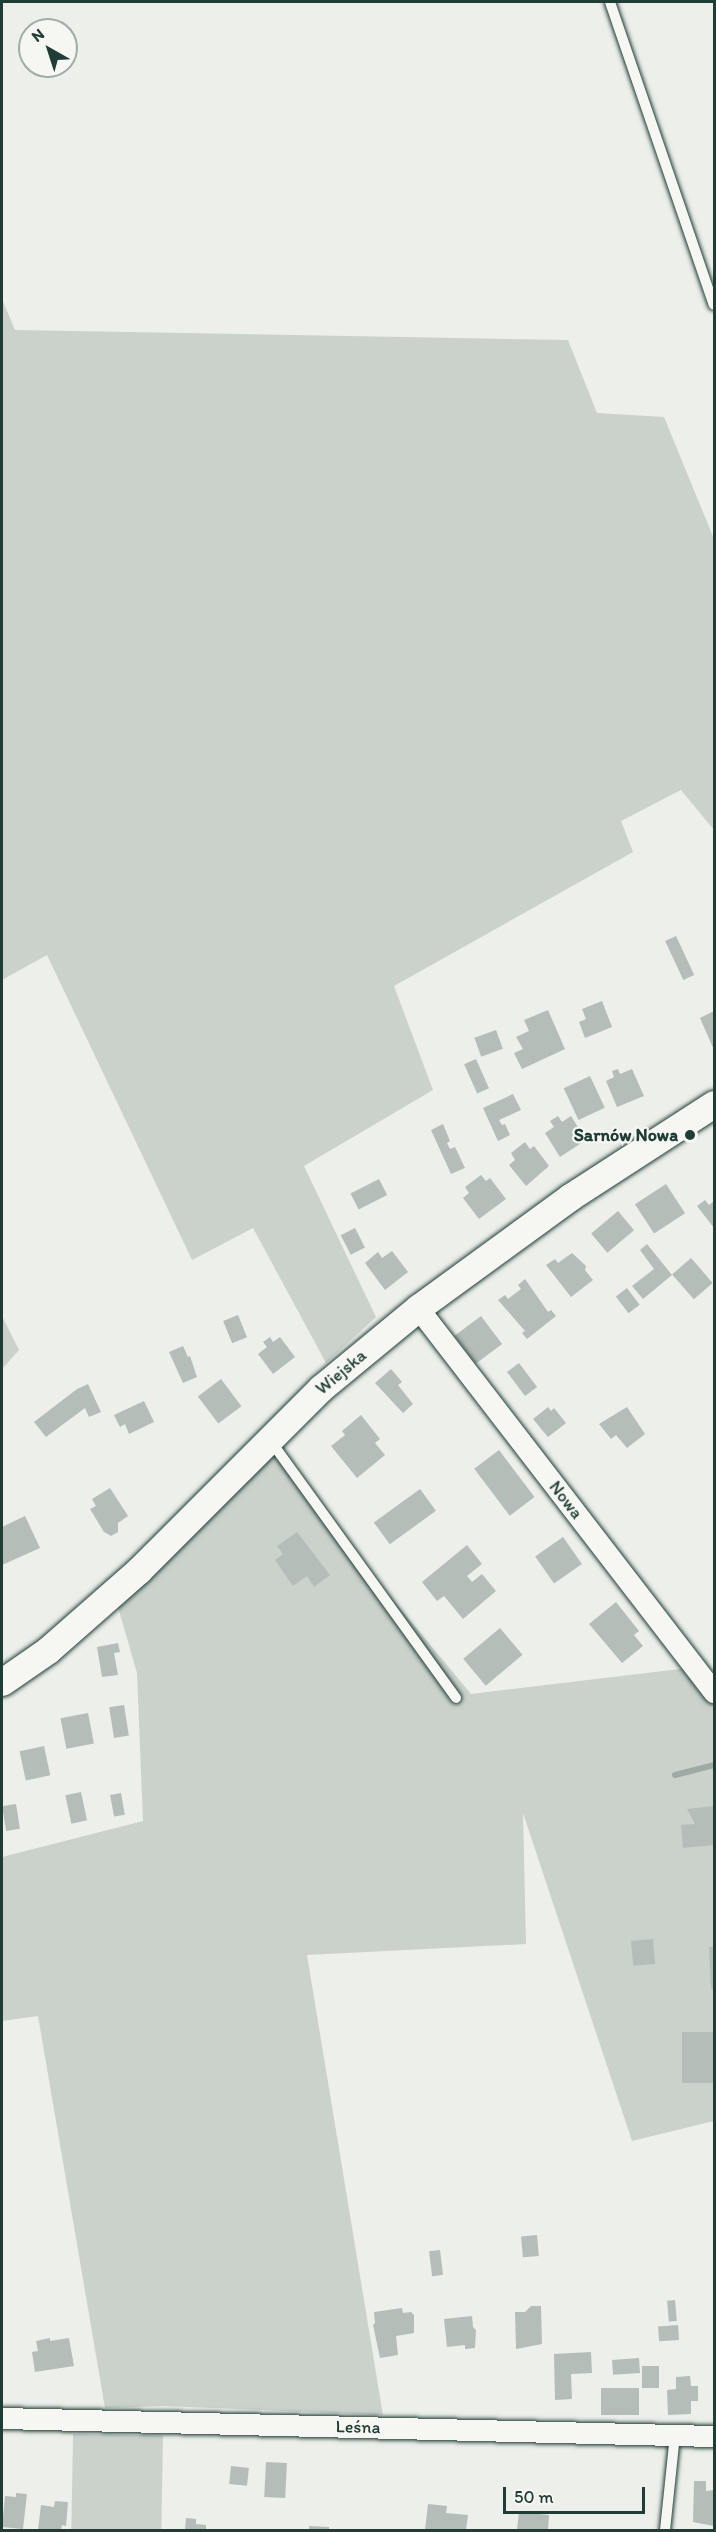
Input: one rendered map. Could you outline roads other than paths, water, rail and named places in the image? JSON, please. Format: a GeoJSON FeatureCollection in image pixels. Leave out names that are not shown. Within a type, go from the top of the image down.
{"type":"FeatureCollection","features":[{"type":"Feature","properties":{"kind":"street","name":"Wiejska"},"geometry":{"type":"LineString","coordinates":[[2,1682],[48,1650],[139,1570],[321,1388],[418,1308],[570,1197],[714,1104]]}},
{"type":"Feature","properties":{"kind":"street","name":"Nowa"},"geometry":{"type":"LineString","coordinates":[[418,1308],[714,1692]]}},
{"type":"Feature","properties":{"kind":"street","name":"Leśna"},"geometry":{"type":"LineString","coordinates":[[2,2418],[714,2436]]}},
{"type":"Feature","properties":{"kind":"lane"},"geometry":{"type":"LineString","coordinates":[[610,2],[714,305]]}},
{"type":"Feature","properties":{"kind":"lane"},"geometry":{"type":"LineString","coordinates":[[269,1438],[456,1698]]}},
{"type":"Feature","properties":{"kind":"lane"},"geometry":{"type":"LineString","coordinates":[[665,2530],[675,2435]]}},
{"type":"Feature","properties":{"kind":"waterway"},"geometry":{"type":"LineString","coordinates":[[675,1775],[714,1765]]}},
{"type":"Feature","properties":{"kind":"place","name":"Sarnów Nowa"},"geometry":{"type":"Point","coordinates":[690,1135]}}]}
